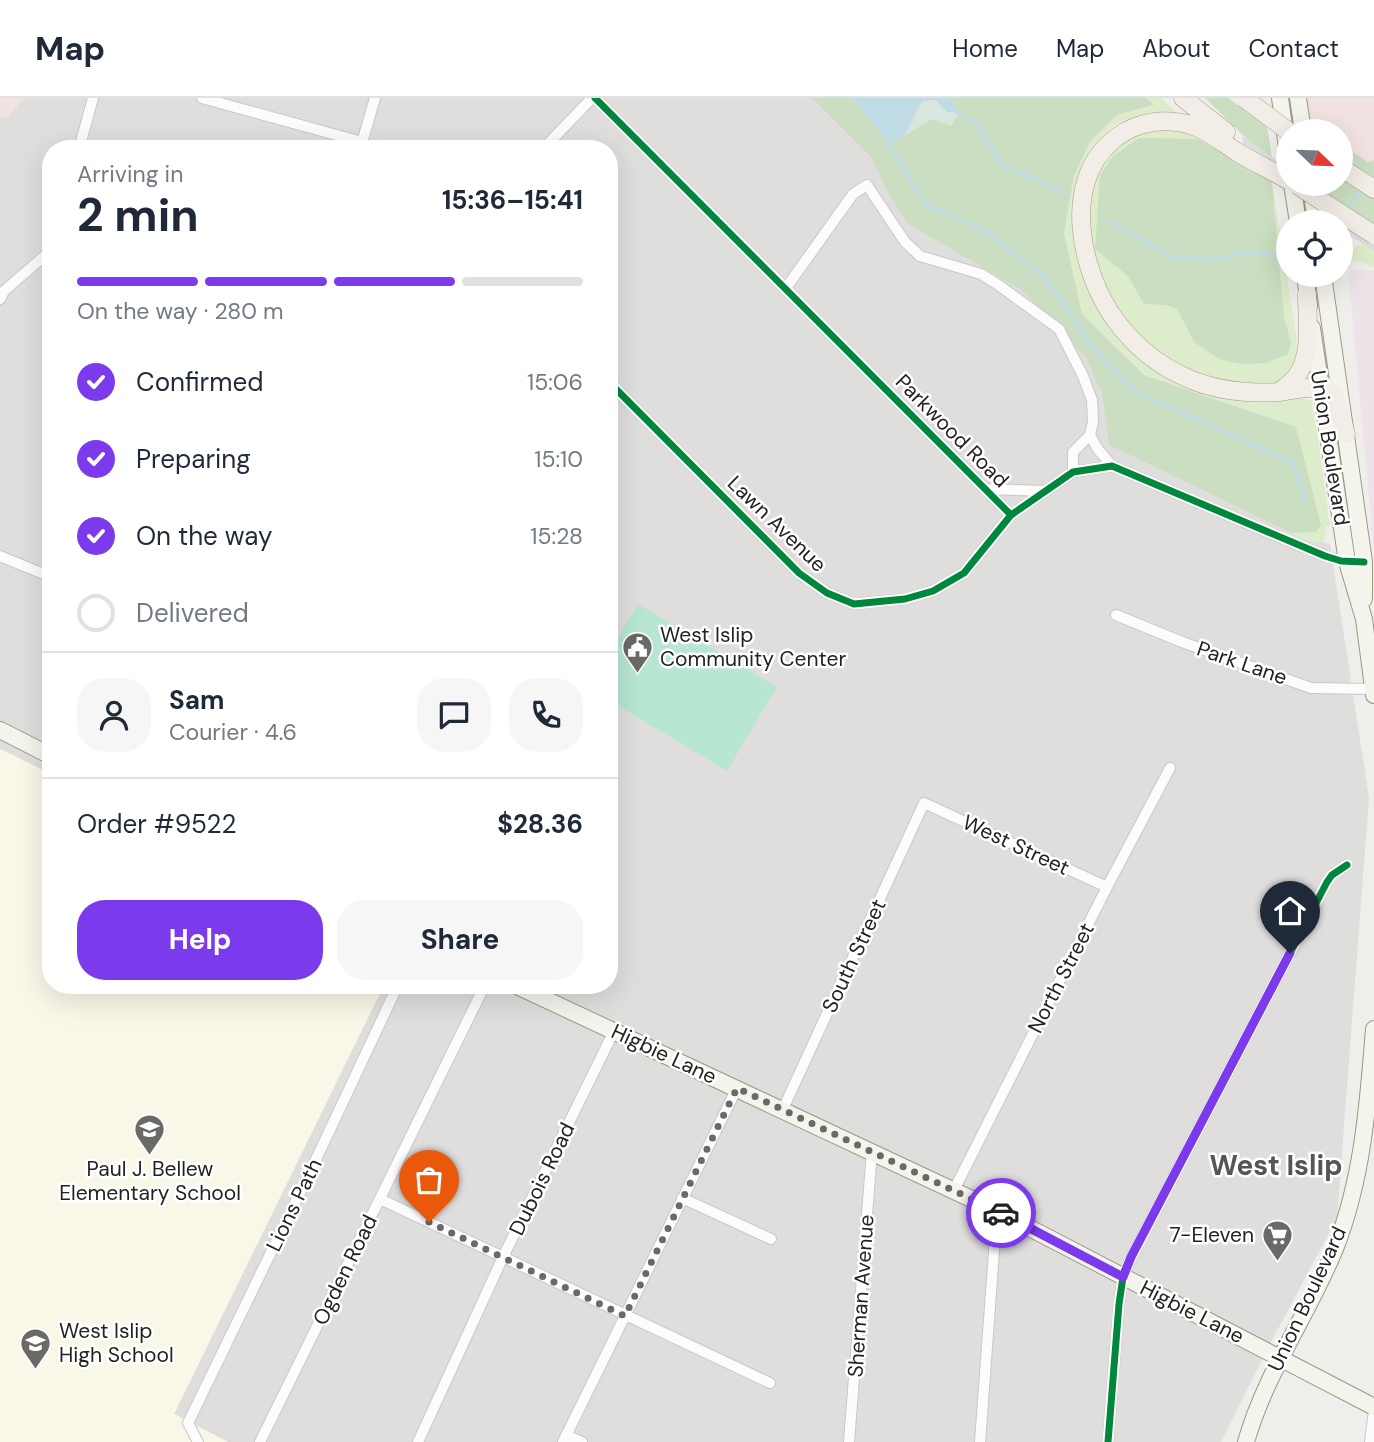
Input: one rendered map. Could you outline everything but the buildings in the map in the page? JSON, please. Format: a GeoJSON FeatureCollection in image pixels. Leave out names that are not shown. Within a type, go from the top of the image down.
{"type":"FeatureCollection","features":[{"type":"Feature","properties":{"kind":"main road"},"geometry":{"type":"LineString","coordinates":[[1183,98],[1246,153]]}},
{"type":"Feature","properties":{"kind":"main road"},"geometry":{"type":"LineString","coordinates":[[1244,98],[1276,121]]}},
{"type":"Feature","properties":{"kind":"main road"},"geometry":{"type":"LineString","coordinates":[[1280,98],[1283,119]]}},
{"type":"Feature","properties":{"kind":"main road"},"geometry":{"type":"LineString","coordinates":[[1298,98],[1301,119]]}},
{"type":"Feature","properties":{"kind":"main road"},"geometry":{"type":"LineString","coordinates":[[1276,172],[1210,133],[1185,123],[1157,121],[1130,129],[1107,145],[1087,174],[1081,208],[1084,245],[1094,281],[1109,312],[1145,352],[1177,373],[1207,386],[1238,392],[1279,392],[1321,387],[1329,390],[1335,397],[1346,434]]}},
{"type":"Feature","properties":{"kind":"main road"},"geometry":{"type":"LineString","coordinates":[[1353,175],[1374,189]]}},
{"type":"Feature","properties":{"kind":"main road"},"geometry":{"type":"LineString","coordinates":[[1314,196],[1374,235]]}},
{"type":"Feature","properties":{"kind":"main road","name":"Union Boulevard"},"geometry":{"type":"LineString","coordinates":[[1306,287],[1321,387],[1356,562],[1374,695]]}},
{"type":"Feature","properties":{"kind":"main road","name":"Union Boulevard"},"geometry":{"type":"LineString","coordinates":[[1325,287],[1346,434],[1356,562]]}},
{"type":"Feature","properties":{"kind":"main road"},"geometry":{"type":"LineString","coordinates":[[1279,392],[1298,375],[1304,361],[1307,294]]}},
{"type":"Feature","properties":{"kind":"main road"},"geometry":{"type":"LineString","coordinates":[[0,730],[42,751]]}},
{"type":"Feature","properties":{"kind":"main road","name":"Higbie Lane"},"geometry":{"type":"LineString","coordinates":[[534,994],[997,1211],[1280,1357],[1374,1409]]}},
{"type":"Feature","properties":{"kind":"main road","name":"Union Boulevard"},"geometry":{"type":"LineString","coordinates":[[1246,1442],[1266,1387],[1328,1266],[1351,1203],[1363,1144],[1374,1029]]}},
{"type":"Feature","properties":{"kind":"street"},"geometry":{"type":"LineString","coordinates":[[81,140],[93,98]]}},
{"type":"Feature","properties":{"kind":"street"},"geometry":{"type":"LineString","coordinates":[[202,98],[341,140]]}},
{"type":"Feature","properties":{"kind":"street"},"geometry":{"type":"LineString","coordinates":[[363,140],[375,98]]}},
{"type":"Feature","properties":{"kind":"street"},"geometry":{"type":"LineString","coordinates":[[552,140],[594,98]]}},
{"type":"Feature","properties":{"kind":"street","name":"Parkwood Road"},"geometry":{"type":"LineString","coordinates":[[594,98],[1011,515],[1073,472],[1112,466]]}},
{"type":"Feature","properties":{"kind":"street"},"geometry":{"type":"LineString","coordinates":[[786,288],[853,194],[867,185],[905,242],[920,256],[981,274],[1059,329],[1092,400],[1093,421],[1090,435],[1073,452],[1073,472]]}},
{"type":"Feature","properties":{"kind":"street"},"geometry":{"type":"LineString","coordinates":[[0,299],[4,291],[42,257]]}},
{"type":"Feature","properties":{"kind":"street","name":"Lawn Avenue"},"geometry":{"type":"LineString","coordinates":[[618,391],[799,573],[827,593],[854,604],[905,599],[933,591],[964,573],[1011,515]]}},
{"type":"Feature","properties":{"kind":"street"},"geometry":{"type":"LineString","coordinates":[[1090,435],[1112,466],[1331,558],[1356,562]]}},
{"type":"Feature","properties":{"kind":"street"},"geometry":{"type":"LineString","coordinates":[[985,489],[1045,491]]}},
{"type":"Feature","properties":{"kind":"street"},"geometry":{"type":"LineString","coordinates":[[0,556],[42,574]]}},
{"type":"Feature","properties":{"kind":"street","name":"Park Lane"},"geometry":{"type":"LineString","coordinates":[[1116,615],[1182,642],[1311,688],[1373,690]]}},
{"type":"Feature","properties":{"kind":"street","name":"North Street"},"geometry":{"type":"LineString","coordinates":[[954,1190],[1170,768]]}},
{"type":"Feature","properties":{"kind":"street","name":"West Street"},"geometry":{"type":"LineString","coordinates":[[924,803],[1107,887]]}},
{"type":"Feature","properties":{"kind":"street","name":"South Street"},"geometry":{"type":"LineString","coordinates":[[783,1109],[924,803]]}},
{"type":"Feature","properties":{"kind":"street"},"geometry":{"type":"LineString","coordinates":[[1108,1442],[1119,1304],[1123,1277],[1131,1257],[1327,882],[1347,865]]}},
{"type":"Feature","properties":{"kind":"street","name":"Lions Path"},"geometry":{"type":"LineString","coordinates":[[198,1442],[188,1423],[394,994]]}},
{"type":"Feature","properties":{"kind":"street","name":"Ogden Road"},"geometry":{"type":"LineString","coordinates":[[260,1442],[481,994]]}},
{"type":"Feature","properties":{"kind":"street","name":"Dubois Road"},"geometry":{"type":"LineString","coordinates":[[418,1442],[503,1257],[614,1031]]}},
{"type":"Feature","properties":{"kind":"street"},"geometry":{"type":"LineString","coordinates":[[582,1442],[564,1438],[737,1088]]}},
{"type":"Feature","properties":{"kind":"street","name":"Sherman Avenue"},"geometry":{"type":"LineString","coordinates":[[849,1442],[872,1151]]}},
{"type":"Feature","properties":{"kind":"street"},"geometry":{"type":"LineString","coordinates":[[682,1198],[771,1239]]}},
{"type":"Feature","properties":{"kind":"street"},"geometry":{"type":"LineString","coordinates":[[380,1199],[770,1383]]}},
{"type":"Feature","properties":{"kind":"street"},"geometry":{"type":"LineString","coordinates":[[981,1442],[997,1211]]}},
{"type":"Feature","properties":{"kind":"street"},"geometry":{"type":"LineString","coordinates":[[1370,1442],[1374,1409]]}},
{"type":"Feature","properties":{"kind":"shaded area"},"geometry":{"type":"Polygon","coordinates":[[[0,98],[24,98],[5,118],[0,116],[0,98]]]}},
{"type":"Feature","properties":{"kind":"shaded area"},"geometry":{"type":"Polygon","coordinates":[[[24,98],[811,98],[872,159],[889,195],[908,224],[1021,290],[1085,357],[1102,394],[1109,445],[1291,533],[1330,544],[1369,798],[1337,1218],[1221,1442],[228,1442],[174,1414],[380,994],[618,994],[618,140],[42,140],[42,770],[0,749],[0,116],[6,118],[24,98]]]}},
{"type":"Feature","properties":{"kind":"shaded area"},"geometry":{"type":"Polygon","coordinates":[[[1301,98],[1374,98],[1374,160],[1369,162],[1353,152],[1353,119],[1304,119],[1301,98]]]}},
{"type":"Feature","properties":{"kind":"shaded area"},"geometry":{"type":"Polygon","coordinates":[[[922,100],[935,100],[947,112],[959,113],[951,126],[931,119],[905,135],[922,100]]]}},
{"type":"Feature","properties":{"kind":"shaded area"},"geometry":{"type":"Polygon","coordinates":[[[1374,270],[1374,554],[1349,287],[1353,287],[1353,271],[1374,270]]]}},
{"type":"Feature","properties":{"kind":"shaded area","name":"Paul J. Bellew Elementary School"},"geometry":{"type":"Polygon","coordinates":[[[0,749],[42,770],[42,994],[380,994],[174,1414],[228,1442],[0,1442],[0,749]]]}},
{"type":"Feature","properties":{"kind":"green space"},"geometry":{"type":"Polygon","coordinates":[[[811,98],[851,98],[889,145],[931,119],[959,113],[950,98],[1146,98],[1154,105],[1117,115],[1090,142],[1074,176],[1064,233],[1082,314],[1144,375],[1296,427],[1321,525],[1316,532],[1291,533],[1109,445],[1102,394],[1085,357],[1021,290],[908,224],[889,195],[872,159],[811,98]]]}},
{"type":"Feature","properties":{"kind":"green space"},"geometry":{"type":"Polygon","coordinates":[[[1146,98],[1161,98],[1177,113],[1151,112],[1114,125],[1091,147],[1075,184],[1073,212],[1077,250],[1091,296],[1112,328],[1141,361],[1179,381],[1303,395],[1306,400],[1311,400],[1330,526],[1325,527],[1326,537],[1322,542],[1302,539],[1291,533],[1316,532],[1296,427],[1144,375],[1082,314],[1064,233],[1074,176],[1090,142],[1117,115],[1153,106],[1146,98]]]}},
{"type":"Feature","properties":{"kind":"green space"},"geometry":{"type":"Polygon","coordinates":[[[1205,98],[1228,98],[1267,126],[1272,157],[1249,141],[1205,98]]]}},
{"type":"Feature","properties":{"kind":"green space"},"geometry":{"type":"Polygon","coordinates":[[[1159,128],[1183,130],[1214,142],[1272,182],[1276,210],[1276,287],[1289,287],[1298,358],[1289,377],[1274,386],[1215,384],[1160,358],[1111,311],[1085,225],[1099,160],[1133,134],[1159,128]]]}},
{"type":"Feature","properties":{"kind":"green space"},"geometry":{"type":"Polygon","coordinates":[[[1139,138],[1198,139],[1272,182],[1276,227],[1276,287],[1281,287],[1284,317],[1291,343],[1288,354],[1266,363],[1243,364],[1221,360],[1194,342],[1177,309],[1166,305],[1144,304],[1128,276],[1095,249],[1100,175],[1113,156],[1139,138]]]}},
{"type":"Feature","properties":{"kind":"green space"},"geometry":{"type":"Polygon","coordinates":[[[1353,152],[1368,162],[1374,160],[1374,228],[1353,237],[1353,210],[1330,210],[1329,196],[1353,196],[1353,152]]]}},
{"type":"Feature","properties":{"kind":"green space"},"geometry":{"type":"Polygon","coordinates":[[[1369,242],[1374,245],[1374,268],[1353,261],[1353,247],[1369,242]]]}},
{"type":"Feature","properties":{"kind":"green space"},"geometry":{"type":"Polygon","coordinates":[[[638,604],[777,687],[727,771],[618,705],[618,638],[638,604]]]}},
{"type":"Feature","properties":{"kind":"water"},"geometry":{"type":"Polygon","coordinates":[[[851,98],[950,98],[959,113],[947,112],[935,100],[922,101],[905,135],[889,145],[851,98]]]}},
{"type":"Feature","properties":{"kind":"pier"},"geometry":{"type":"Polygon","coordinates":[[[1242,136],[1276,160],[1276,185],[1272,182],[1245,165],[1242,136]]]}},
{"type":"Feature","properties":{"kind":"pier"},"geometry":{"type":"Polygon","coordinates":[[[1292,196],[1313,196],[1341,210],[1312,210],[1292,196]]]}},
{"type":"Feature","properties":{"kind":"pier"},"geometry":{"type":"Polygon","coordinates":[[[1353,216],[1374,226],[1374,251],[1353,238],[1353,216]]]}},
{"type":"Feature","properties":{"kind":"waterway"},"geometry":{"type":"LineString","coordinates":[[956,111],[978,125],[1001,164],[1061,193]]}},
{"type":"Feature","properties":{"kind":"waterway"},"geometry":{"type":"LineString","coordinates":[[889,142],[926,205],[981,228],[1045,277],[1098,354],[1136,392],[1292,462],[1306,503]]}},
{"type":"Feature","properties":{"kind":"waterway"},"geometry":{"type":"LineString","coordinates":[[1345,208],[1365,189]]}},
{"type":"Feature","properties":{"kind":"waterway"},"geometry":{"type":"LineString","coordinates":[[1107,220],[1172,257],[1208,259],[1231,257],[1244,251],[1276,255]]}},
{"type":"Feature","properties":{"kind":"cycle path"},"geometry":{"type":"LineString","coordinates":[[595,98],[1011,515]]}},
{"type":"Feature","properties":{"kind":"cycle path"},"geometry":{"type":"LineString","coordinates":[[618,391],[799,573],[827,593],[854,604],[905,599],[933,591],[964,573],[1011,515],[1073,472],[1112,466],[1325,556],[1341,561],[1364,562]]}},
{"type":"Feature","properties":{"kind":"cycle path"},"geometry":{"type":"LineString","coordinates":[[1108,1442],[1119,1304],[1123,1277],[1129,1262],[1327,882],[1347,865]]}},
{"type":"Feature","properties":{"kind":"way so far"},"geometry":{"type":"LineString","coordinates":[[429,1222],[625,1316],[737,1088],[1001,1213]]}},
{"type":"Feature","properties":{"kind":"place","name":"West Islip Community Center"},"geometry":{"type":"Point","coordinates":[637,674]}},
{"type":"Feature","properties":{"kind":"place","name":"Paul J. Bellew Elementary School"},"geometry":{"type":"Point","coordinates":[150,1156]}},
{"type":"Feature","properties":{"kind":"place","name":"7-Eleven"},"geometry":{"type":"Point","coordinates":[1277,1262]}},
{"type":"Feature","properties":{"kind":"place","name":"West Islip High School"},"geometry":{"type":"Point","coordinates":[36,1370]}},
{"type":"Feature","properties":{"kind":"district","name":"West Islip"},"geometry":{"type":"Point","coordinates":[1276,1165]}},
{"type":"Feature","properties":{"kind":"route"},"geometry":{"type":"LineString","coordinates":[[1001,1213],[1123,1277],[1290,953]]}}]}
